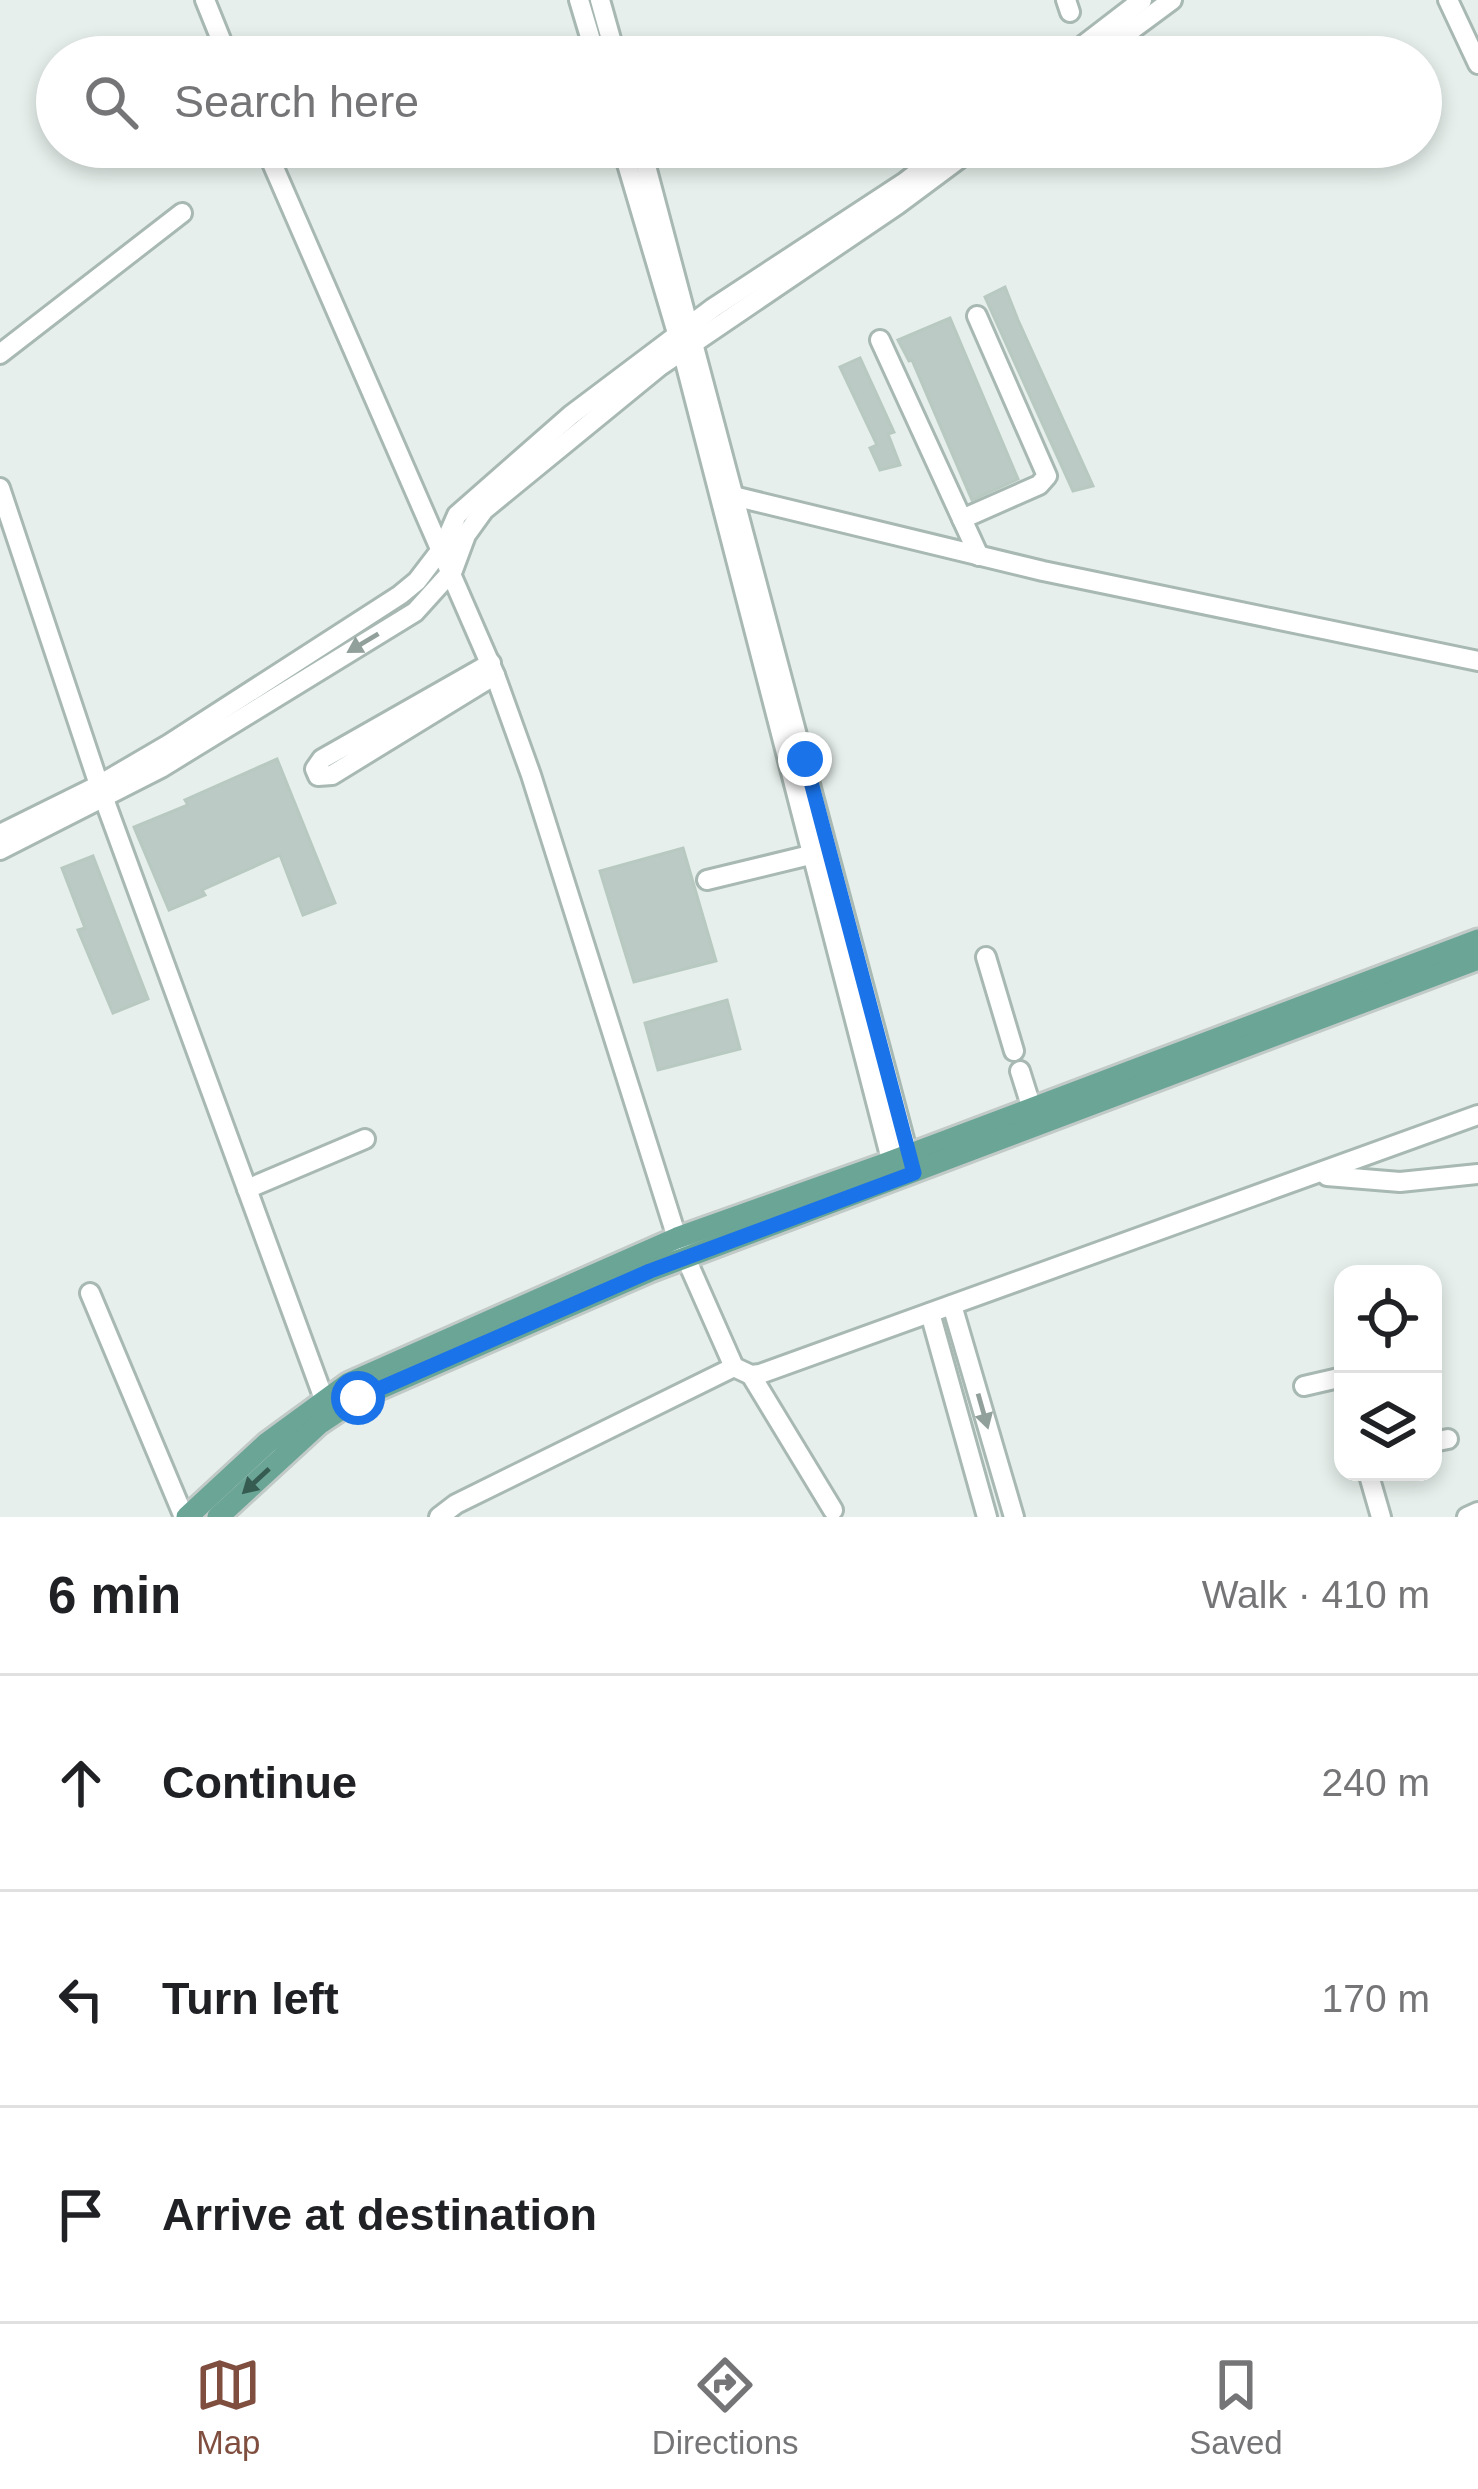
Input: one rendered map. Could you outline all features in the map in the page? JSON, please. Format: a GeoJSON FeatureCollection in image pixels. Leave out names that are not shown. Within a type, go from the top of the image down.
{"type":"FeatureCollection","features":[{"type":"Feature","properties":{"kind":"main road"},"geometry":{"type":"LineString","coordinates":[[902,1167],[1032,1108],[1478,940]]}},
{"type":"Feature","properties":{"kind":"main road"},"geometry":{"type":"LineString","coordinates":[[186,1517],[267,1443],[349,1382],[681,1248],[1478,959]]}},
{"type":"Feature","properties":{"kind":"main road"},"geometry":{"type":"LineString","coordinates":[[218,1517],[319,1424],[358,1398],[681,1248]]}},
{"type":"Feature","properties":{"kind":"street"},"geometry":{"type":"LineString","coordinates":[[206,0],[220,36]]}},
{"type":"Feature","properties":{"kind":"street"},"geometry":{"type":"LineString","coordinates":[[579,0],[590,36]]}},
{"type":"Feature","properties":{"kind":"street"},"geometry":{"type":"LineString","coordinates":[[600,0],[610,36]]}},
{"type":"Feature","properties":{"kind":"street"},"geometry":{"type":"LineString","coordinates":[[1098,36],[1136,8],[1172,0]]}},
{"type":"Feature","properties":{"kind":"street"},"geometry":{"type":"LineString","coordinates":[[1448,0],[1478,64]]}},
{"type":"Feature","properties":{"kind":"street"},"geometry":{"type":"LineString","coordinates":[[1113,36],[1136,8]]}},
{"type":"Feature","properties":{"kind":"street"},"geometry":{"type":"LineString","coordinates":[[275,168],[493,669],[681,1248],[722,1346],[833,1510]]}},
{"type":"Feature","properties":{"kind":"street"},"geometry":{"type":"LineString","coordinates":[[629,168],[687,339]]}},
{"type":"Feature","properties":{"kind":"street"},"geometry":{"type":"LineString","coordinates":[[646,168],[902,1167]]}},
{"type":"Feature","properties":{"kind":"street"},"geometry":{"type":"LineString","coordinates":[[0,850],[415,612],[453,570],[466,536],[484,511],[687,339],[713,308],[923,168]]}},
{"type":"Feature","properties":{"kind":"street"},"geometry":{"type":"LineString","coordinates":[[0,834],[102,792],[400,595],[443,547],[457,514],[571,415],[944,168]]}},
{"type":"Feature","properties":{"kind":"street"},"geometry":{"type":"LineString","coordinates":[[0,354],[182,213]]}},
{"type":"Feature","properties":{"kind":"street"},"geometry":{"type":"LineString","coordinates":[[962,519],[1039,485],[1047,476],[977,316]]}},
{"type":"Feature","properties":{"kind":"street"},"geometry":{"type":"LineString","coordinates":[[880,340],[979,556]]}},
{"type":"Feature","properties":{"kind":"street"},"geometry":{"type":"LineString","coordinates":[[0,488],[102,792],[324,1399]]}},
{"type":"Feature","properties":{"kind":"street"},"geometry":{"type":"LineString","coordinates":[[727,495],[979,556],[1478,661]]}},
{"type":"Feature","properties":{"kind":"street"},"geometry":{"type":"LineString","coordinates":[[727,495],[810,855],[902,1167]]}},
{"type":"Feature","properties":{"kind":"street"},"geometry":{"type":"LineString","coordinates":[[493,669],[332,775],[318,776],[315,769],[322,759],[493,669]]}},
{"type":"Feature","properties":{"kind":"street"},"geometry":{"type":"LineString","coordinates":[[707,880],[810,855]]}},
{"type":"Feature","properties":{"kind":"street"},"geometry":{"type":"LineString","coordinates":[[986,958],[1014,1051]]}},
{"type":"Feature","properties":{"kind":"street"},"geometry":{"type":"LineString","coordinates":[[1020,1071],[1032,1108]]}},
{"type":"Feature","properties":{"kind":"street"},"geometry":{"type":"LineString","coordinates":[[439,1517],[456,1504],[743,1371],[952,1305],[1408,1138],[1477,1123]]}},
{"type":"Feature","properties":{"kind":"street"},"geometry":{"type":"LineString","coordinates":[[247,1189],[365,1138]]}},
{"type":"Feature","properties":{"kind":"street"},"geometry":{"type":"LineString","coordinates":[[1316,1175],[1400,1182],[1478,1174]]}},
{"type":"Feature","properties":{"kind":"street"},"geometry":{"type":"LineString","coordinates":[[89,1293],[186,1517]]}},
{"type":"Feature","properties":{"kind":"street"},"geometry":{"type":"LineString","coordinates":[[952,1305],[1014,1517]]}},
{"type":"Feature","properties":{"kind":"street"},"geometry":{"type":"LineString","coordinates":[[929,1313],[987,1517]]}},
{"type":"Feature","properties":{"kind":"street"},"geometry":{"type":"LineString","coordinates":[[1304,1386],[1334,1381]]}},
{"type":"Feature","properties":{"kind":"street"},"geometry":{"type":"LineString","coordinates":[[1371,1481],[1381,1517]]}},
{"type":"Feature","properties":{"kind":"street"},"geometry":{"type":"LineString","coordinates":[[1467,1517],[1478,1512]]}},
{"type":"Feature","properties":{"kind":"building"},"geometry":{"type":"Polygon","coordinates":[[[1005,287],[1093,486],[1073,491],[985,297],[1005,287]]]}},
{"type":"Feature","properties":{"kind":"building"},"geometry":{"type":"Polygon","coordinates":[[[950,318],[1018,479],[972,500],[912,360],[898,340],[950,318]]]}},
{"type":"Feature","properties":{"kind":"building"},"geometry":{"type":"Polygon","coordinates":[[[860,358],[894,432],[888,434],[900,465],[880,470],[870,448],[877,445],[840,367],[860,358]]]}},
{"type":"Feature","properties":{"kind":"building"},"geometry":{"type":"Polygon","coordinates":[[[277,759],[335,903],[303,915],[280,855],[169,910],[134,827],[277,759]]]}},
{"type":"Feature","properties":{"kind":"building"},"geometry":{"type":"Polygon","coordinates":[[[683,848],[716,961],[634,982],[600,871],[683,848]]]}},
{"type":"Feature","properties":{"kind":"building"},"geometry":{"type":"Polygon","coordinates":[[[93,856],[148,999],[113,1013],[78,930],[85,928],[62,868],[93,856]]]}},
{"type":"Feature","properties":{"kind":"building"},"geometry":{"type":"Polygon","coordinates":[[[727,1000],[740,1049],[658,1070],[645,1023],[727,1000]]]}},
{"type":"Feature","properties":{"kind":"route"},"geometry":{"type":"LineString","coordinates":[[358,1398],[650,1271],[914,1173],[805,759]]}}]}
